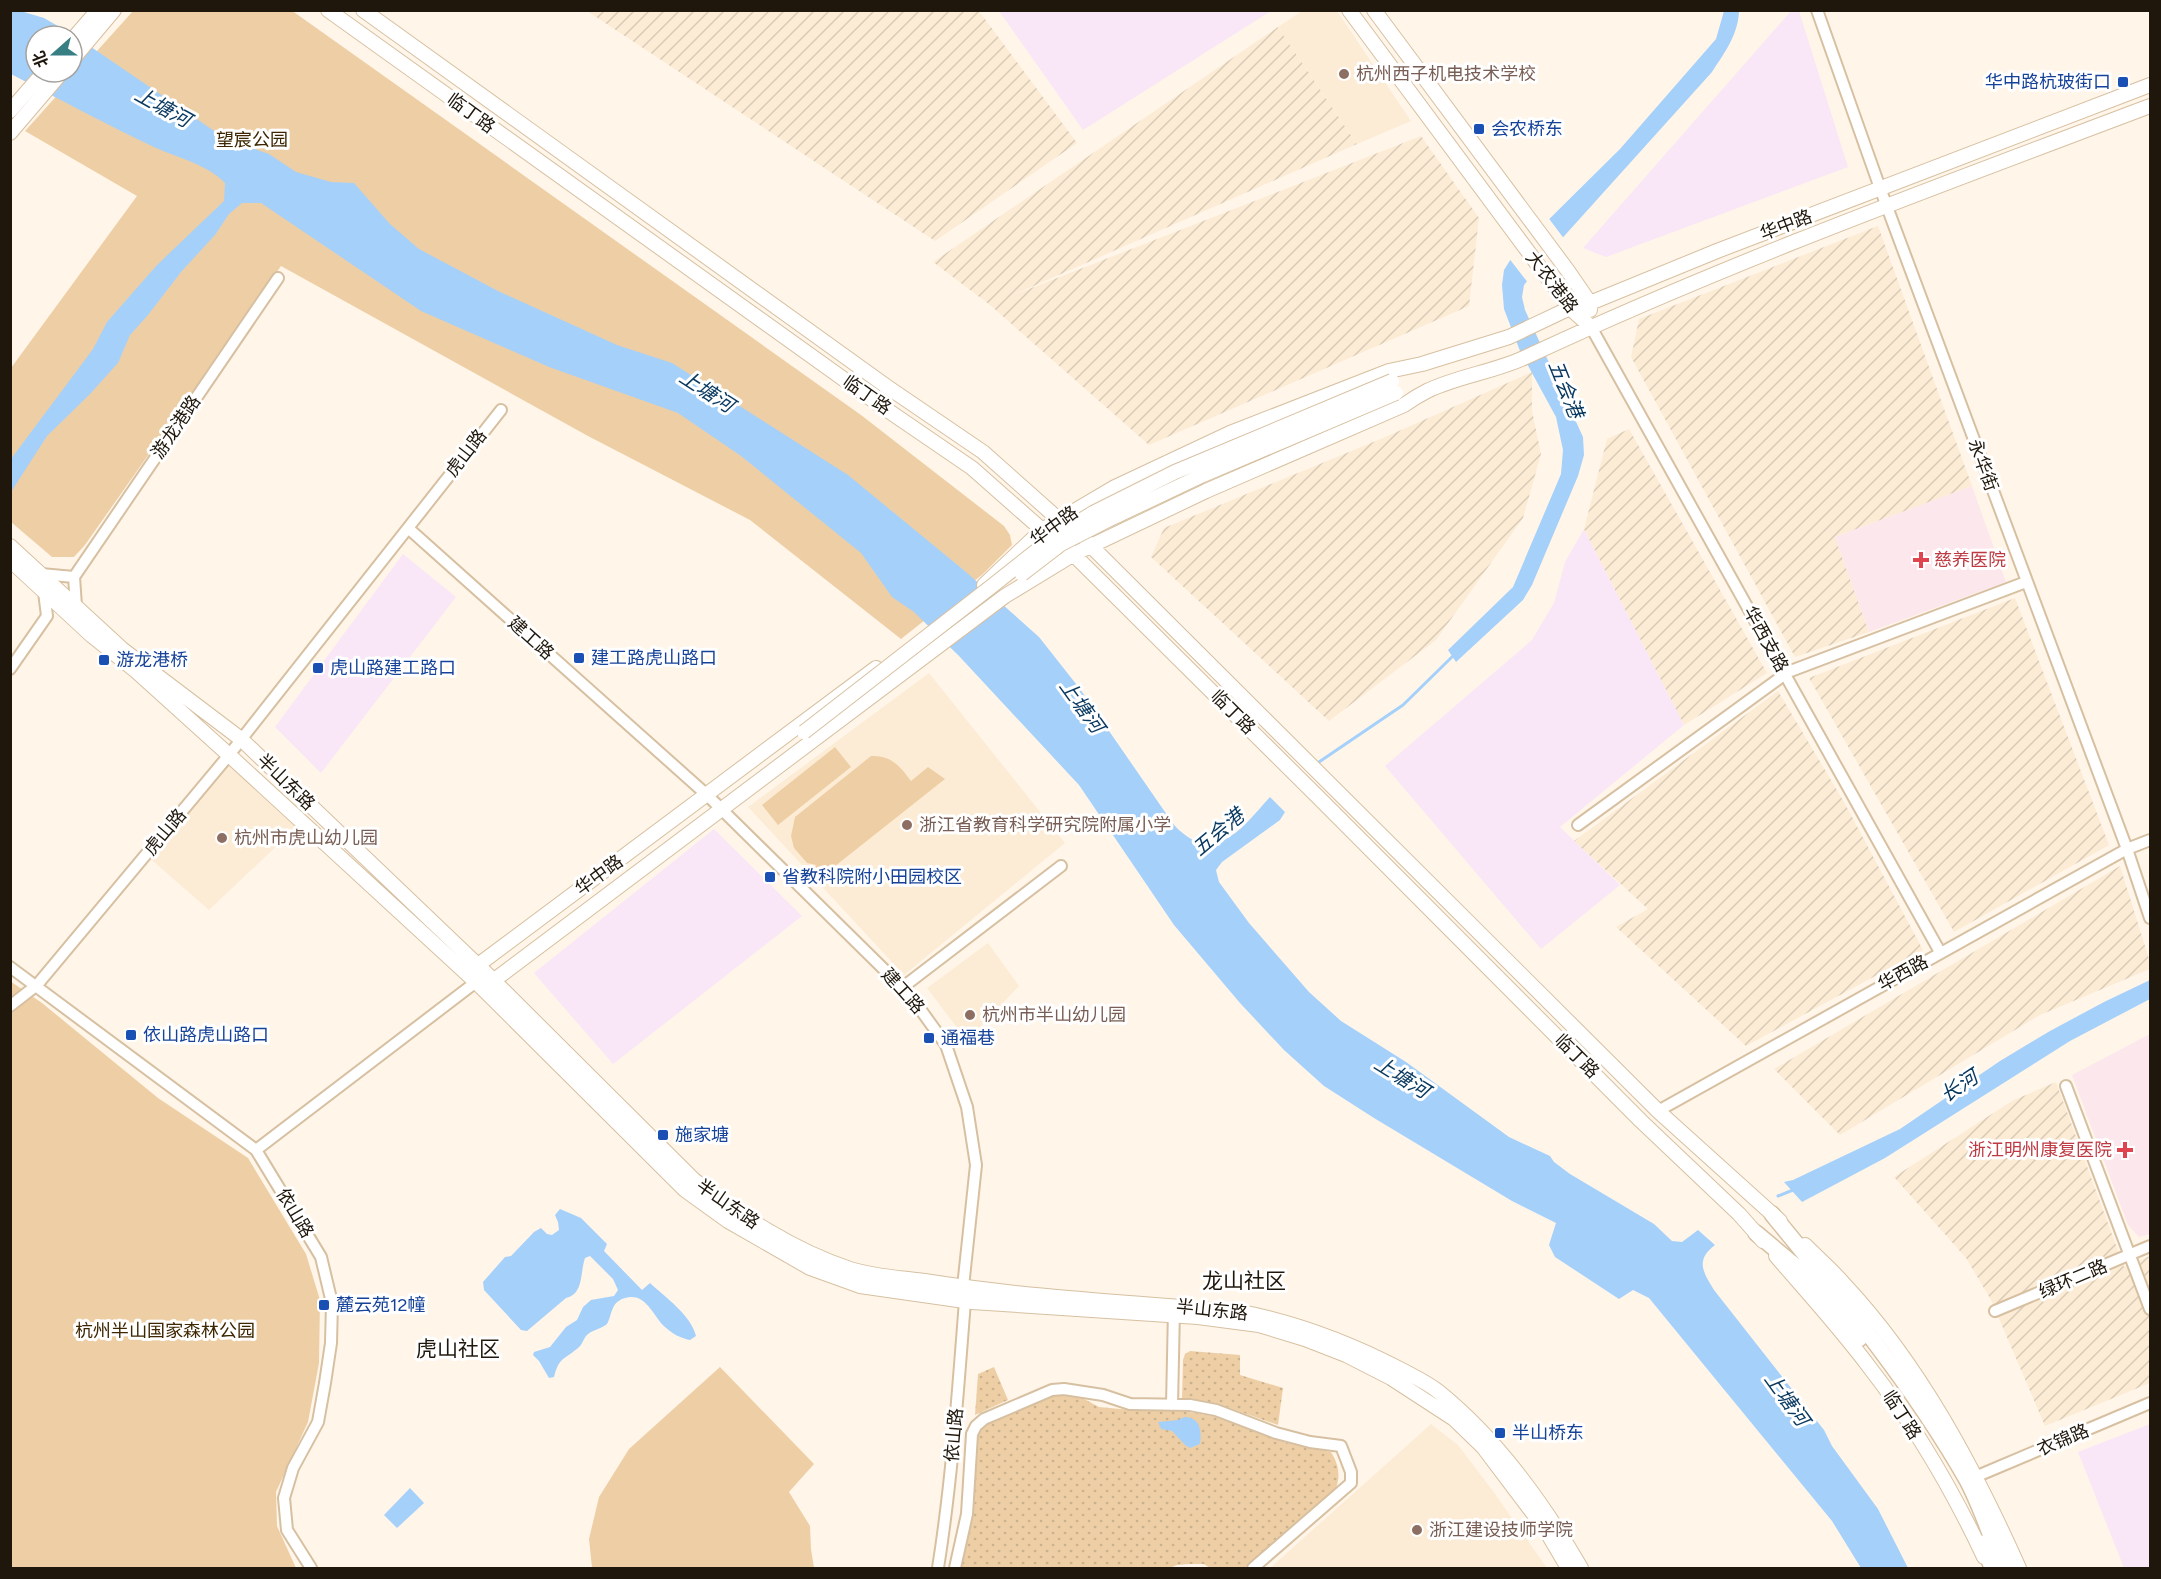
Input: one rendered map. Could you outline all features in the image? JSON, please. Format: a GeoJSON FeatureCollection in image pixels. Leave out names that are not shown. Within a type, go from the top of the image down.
{"type":"FeatureCollection","features":[{"type":"Feature","properties":{"kind":"highway"},"geometry":{"type":"LineString","coordinates":[[1772,1214],[1809,1269],[1936,1443],[1966,1498],[1990,1569]]}},
{"type":"Feature","properties":{"kind":"highway"},"geometry":{"type":"LineString","coordinates":[[1756,1233],[1809,1269],[1886,1360],[1968,1482],[2005,1569]]}},
{"type":"Feature","properties":{"kind":"main road","name":"临丁路"},"geometry":{"type":"LineString","coordinates":[[328,10],[877,403],[972,468],[1042,530],[1074,554],[1641,1121],[1739,1214],[1870,1368],[1902,1413],[1953,1498],[1990,1569]]}},
{"type":"Feature","properties":{"kind":"main road","name":"临丁路"},"geometry":{"type":"LineString","coordinates":[[363,10],[886,386],[983,452],[1092,546],[1658,1111],[1844,1283],[1890,1340],[1949,1430],[1975,1477],[2019,1569]]}},
{"type":"Feature","properties":{"kind":"main road","name":"大农港路"},"geometry":{"type":"LineString","coordinates":[[1349,10],[1570,308],[1591,327]]}},
{"type":"Feature","properties":{"kind":"main road","name":"大农港路"},"geometry":{"type":"LineString","coordinates":[[1374,10],[1590,303],[1591,327]]}},
{"type":"Feature","properties":{"kind":"main road"},"geometry":{"type":"LineString","coordinates":[[84,30],[107,12]]}},
{"type":"Feature","properties":{"kind":"main road"},"geometry":{"type":"LineString","coordinates":[[84,44],[107,12]]}},
{"type":"Feature","properties":{"kind":"main road"},"geometry":{"type":"LineString","coordinates":[[10,133],[20,106],[36,84]]}},
{"type":"Feature","properties":{"kind":"main road"},"geometry":{"type":"LineString","coordinates":[[20,106],[47,84]]}},
{"type":"Feature","properties":{"kind":"main road","name":"华中路"},"geometry":{"type":"LineString","coordinates":[[478,965],[989,582],[1042,530],[1115,487],[1230,433],[1389,371],[1422,364],[1509,337],[1570,308],[1590,303],[1880,188],[2151,85]]}},
{"type":"Feature","properties":{"kind":"main road","name":"华中路"},"geometry":{"type":"LineString","coordinates":[[493,981],[1005,596],[1074,554],[1236,477],[1404,405],[1428,391],[1520,360],[1591,327],[1887,206],[2151,106]]}},
{"type":"Feature","properties":{"kind":"main road","name":"华中路"},"geometry":{"type":"LineString","coordinates":[[745,790],[806,735],[1061,544],[1394,387],[1422,364]]}},
{"type":"Feature","properties":{"kind":"main road","name":"华中路"},"geometry":{"type":"LineString","coordinates":[[1394,387],[1428,391]]}},
{"type":"Feature","properties":{"kind":"main road","name":"半山东路"},"geometry":{"type":"LineString","coordinates":[[10,546],[41,574],[112,654],[136,671],[476,982],[685,1190],[728,1221],[810,1268],[860,1286],[1174,1311],[1242,1312],[1270,1317],[1341,1341],[1379,1358],[1438,1391],[1489,1439],[1553,1520],[1581,1569]]}},
{"type":"Feature","properties":{"kind":"main road","name":"半山东路"},"geometry":{"type":"LineString","coordinates":[[10,560],[44,592],[73,611],[241,739],[478,965],[694,1180],[729,1206],[784,1241],[822,1259],[853,1270],[964,1294]]}},
{"type":"Feature","properties":{"kind":"main road","name":"华中路"},"geometry":{"type":"LineString","coordinates":[[735,774],[806,735]]}},
{"type":"Feature","properties":{"kind":"main road"},"geometry":{"type":"LineString","coordinates":[[478,965],[476,982],[493,981]]}},
{"type":"Feature","properties":{"kind":"main road","name":"半山东路"},"geometry":{"type":"LineString","coordinates":[[1174,1311],[1258,1326],[1305,1339],[1346,1355],[1401,1384],[1454,1419],[1483,1447],[1545,1528],[1568,1569]]}},
{"type":"Feature","properties":{"kind":"street","name":"永华街"},"geometry":{"type":"LineString","coordinates":[[1817,10],[1880,188],[2151,918]]}},
{"type":"Feature","properties":{"kind":"street","name":"游龙港路"},"geometry":{"type":"LineString","coordinates":[[74,576],[278,278]]}},
{"type":"Feature","properties":{"kind":"street","name":"华西支路"},"geometry":{"type":"LineString","coordinates":[[1591,327],[1940,952]]}},
{"type":"Feature","properties":{"kind":"street","name":"虎山路"},"geometry":{"type":"LineString","coordinates":[[10,1006],[37,985],[229,755],[501,410]]}},
{"type":"Feature","properties":{"kind":"street","name":"建工路"},"geometry":{"type":"LineString","coordinates":[[408,528],[707,795],[910,995],[946,1045],[967,1107],[976,1165],[964,1294]]}},
{"type":"Feature","properties":{"kind":"street"},"geometry":{"type":"LineString","coordinates":[[41,574],[74,576],[73,611],[47,616]]}},
{"type":"Feature","properties":{"kind":"street"},"geometry":{"type":"LineString","coordinates":[[1578,825],[1785,674],[2026,582]]}},
{"type":"Feature","properties":{"kind":"street"},"geometry":{"type":"LineString","coordinates":[[10,669],[47,616],[44,592]]}},
{"type":"Feature","properties":{"kind":"street","name":"华西路"},"geometry":{"type":"LineString","coordinates":[[1658,1111],[2127,849],[2151,840]]}},
{"type":"Feature","properties":{"kind":"street"},"geometry":{"type":"LineString","coordinates":[[903,987],[1061,866]]}},
{"type":"Feature","properties":{"kind":"street","name":"依山路"},"geometry":{"type":"LineString","coordinates":[[10,967],[256,1150],[321,1257],[332,1303],[331,1343],[318,1422],[293,1468],[284,1498],[287,1530],[311,1569]]}},
{"type":"Feature","properties":{"kind":"street"},"geometry":{"type":"LineString","coordinates":[[256,1150],[476,982]]}},
{"type":"Feature","properties":{"kind":"street"},"geometry":{"type":"LineString","coordinates":[[2066,1086],[2151,1309]]}},
{"type":"Feature","properties":{"kind":"street","name":"绿环二路"},"geometry":{"type":"LineString","coordinates":[[1995,1311],[2151,1246]]}},
{"type":"Feature","properties":{"kind":"street","name":"依山路"},"geometry":{"type":"LineString","coordinates":[[938,1569],[945,1522],[964,1294]]}},
{"type":"Feature","properties":{"kind":"street"},"geometry":{"type":"LineString","coordinates":[[1172,1405],[1174,1311]]}},
{"type":"Feature","properties":{"kind":"street"},"geometry":{"type":"LineString","coordinates":[[954,1569],[966,1514],[972,1434],[976,1426],[984,1419],[1052,1390],[1098,1394],[1130,1404],[1190,1405],[1216,1410],[1276,1433],[1310,1442],[1341,1446],[1351,1472],[1352,1483],[1253,1569]]}},
{"type":"Feature","properties":{"kind":"street","name":"衣锦路"},"geometry":{"type":"LineString","coordinates":[[1975,1477],[2151,1403]]}},
{"type":"Feature","properties":{"kind":"shaded area"},"geometry":{"type":"Polygon","coordinates":[[[587,11],[979,11],[1077,143],[935,241],[587,11]]]}},
{"type":"Feature","properties":{"kind":"shaded area"},"geometry":{"type":"Polygon","coordinates":[[[999,11],[1271,11],[1083,130],[999,11]]]}},
{"type":"Feature","properties":{"kind":"shaded area","name":"杭州西子机电技术学校"},"geometry":{"type":"Polygon","coordinates":[[[1302,11],[1337,11],[1411,121],[1357,144],[1278,27],[1302,11]]]}},
{"type":"Feature","properties":{"kind":"shaded area"},"geometry":{"type":"Polygon","coordinates":[[[1791,11],[1799,11],[1848,167],[1606,257],[1583,248],[1791,11]]]}},
{"type":"Feature","properties":{"kind":"shaded area"},"geometry":{"type":"Polygon","coordinates":[[[1278,27],[1357,144],[1011,296],[1421,136],[1479,218],[1469,306],[1149,445],[990,305],[933,262],[1278,27]]]}},
{"type":"Feature","properties":{"kind":"shaded area"},"geometry":{"type":"Polygon","coordinates":[[[1878,226],[1972,486],[1835,537],[1869,632],[1795,657],[1631,357],[1639,319],[1878,226]]]}},
{"type":"Feature","properties":{"kind":"shaded area"},"geometry":{"type":"Polygon","coordinates":[[[1532,372],[1532,411],[1541,454],[1523,518],[1436,640],[1329,721],[1151,557],[1164,528],[1383,438],[1532,372]]]}},
{"type":"Feature","properties":{"kind":"shaded area"},"geometry":{"type":"Polygon","coordinates":[[[1629,429],[1767,673],[1684,725],[1584,529],[1607,439],[1629,429]]]}},
{"type":"Feature","properties":{"kind":"shaded area","name":"慈养医院"},"geometry":{"type":"Polygon","coordinates":[[[1972,486],[2006,582],[1869,632],[1835,537],[1972,486]]]}},
{"type":"Feature","properties":{"kind":"shaded area"},"geometry":{"type":"Polygon","coordinates":[[[1584,529],[1684,725],[1560,827],[1620,885],[1541,949],[1385,766],[1532,640],[1554,603],[1565,562],[1584,529]]]}},
{"type":"Feature","properties":{"kind":"shaded area"},"geometry":{"type":"Polygon","coordinates":[[[403,554],[456,597],[321,773],[275,727],[403,554]]]}},
{"type":"Feature","properties":{"kind":"shaded area"},"geometry":{"type":"Polygon","coordinates":[[[2015,598],[2109,845],[1954,932],[1809,678],[2015,598]]]}},
{"type":"Feature","properties":{"kind":"shaded area","name":"浙江省教育科学研究院附属小学"},"geometry":{"type":"Polygon","coordinates":[[[929,673],[1065,843],[904,975],[748,807],[929,673]]]}},
{"type":"Feature","properties":{"kind":"shaded area"},"geometry":{"type":"Polygon","coordinates":[[[1778,691],[1844,802],[1923,950],[1746,1046],[1616,927],[1648,909],[1574,841],[1778,691]]]}},
{"type":"Feature","properties":{"kind":"shaded area","name":"杭州市虎山幼儿园"},"geometry":{"type":"Polygon","coordinates":[[[229,755],[302,822],[209,910],[146,855],[229,755]]]}},
{"type":"Feature","properties":{"kind":"shaded area"},"geometry":{"type":"Polygon","coordinates":[[[714,829],[802,916],[613,1064],[534,973],[714,829]]]}},
{"type":"Feature","properties":{"kind":"shaded area"},"geometry":{"type":"Polygon","coordinates":[[[2120,866],[2150,962],[2150,969],[2040,1015],[1840,1135],[1774,1069],[2120,866]]]}},
{"type":"Feature","properties":{"kind":"shaded area","name":"杭州市半山幼儿园"},"geometry":{"type":"Polygon","coordinates":[[[988,943],[1019,986],[967,1041],[927,988],[988,943]]]}},
{"type":"Feature","properties":{"kind":"shaded area","name":"浙江明州康复医院"},"geometry":{"type":"Polygon","coordinates":[[[2150,1034],[2150,1234],[2139,1237],[2128,1225],[2072,1075],[2150,1034]]]}},
{"type":"Feature","properties":{"kind":"shaded area"},"geometry":{"type":"Polygon","coordinates":[[[2056,1082],[2124,1267],[2150,1256],[2150,1383],[2045,1426],[1991,1300],[1966,1258],[1894,1177],[2012,1101],[2056,1082]]]}},
{"type":"Feature","properties":{"kind":"shaded area","name":"浙江建设技师学院"},"geometry":{"type":"Polygon","coordinates":[[[1431,1424],[1458,1445],[1547,1568],[1270,1568],[1431,1424]]]}},
{"type":"Feature","properties":{"kind":"shaded area"},"geometry":{"type":"Polygon","coordinates":[[[2150,1424],[2150,1568],[2124,1568],[2078,1452],[2150,1424]]]}},
{"type":"Feature","properties":{"kind":"green space","name":"望宸公园"},"geometry":{"type":"Polygon","coordinates":[[[291,10],[861,415],[1004,526],[1010,535],[1012,545],[983,574],[901,639],[750,520],[588,436],[281,266],[85,545],[74,557],[52,557],[11,522],[11,368],[137,196],[25,131],[67,84],[84,84],[84,65],[133,11],[291,10]]]}},
{"type":"Feature","properties":{"kind":"green space"},"geometry":{"type":"Polygon","coordinates":[[[835,747],[851,767],[778,825],[762,805],[835,747]]]}},
{"type":"Feature","properties":{"kind":"green space"},"geometry":{"type":"Polygon","coordinates":[[[871,756],[884,757],[894,762],[911,781],[928,767],[945,779],[820,878],[813,869],[816,865],[807,863],[794,848],[791,836],[795,817],[871,756]]]}},
{"type":"Feature","properties":{"kind":"green space","name":"杭州半山国家森林公园"},"geometry":{"type":"Polygon","coordinates":[[[10,981],[42,1003],[158,1098],[248,1158],[306,1254],[320,1300],[319,1363],[308,1422],[276,1492],[277,1526],[296,1568],[11,1568],[10,981]]]}},
{"type":"Feature","properties":{"kind":"green space"},"geometry":{"type":"Polygon","coordinates":[[[1190,1351],[1240,1355],[1240,1375],[1283,1388],[1278,1425],[1221,1405],[1182,1398],[1183,1360],[1185,1354],[1190,1351]]]}},
{"type":"Feature","properties":{"kind":"green space"},"geometry":{"type":"Polygon","coordinates":[[[720,1367],[814,1464],[789,1492],[810,1526],[814,1568],[592,1568],[589,1539],[599,1497],[629,1449],[720,1367]]]}},
{"type":"Feature","properties":{"kind":"green space"},"geometry":{"type":"Polygon","coordinates":[[[994,1367],[1008,1400],[975,1415],[978,1374],[994,1367]]]}},
{"type":"Feature","properties":{"kind":"green space"},"geometry":{"type":"Polygon","coordinates":[[[1056,1393],[1075,1394],[1099,1407],[1183,1411],[1219,1417],[1286,1443],[1331,1452],[1338,1469],[1336,1488],[1244,1568],[1210,1568],[1204,1564],[1189,1564],[1170,1568],[961,1568],[974,1507],[977,1441],[981,1428],[1056,1393]]]}},
{"type":"Feature","properties":{"kind":"water"},"geometry":{"type":"Polygon","coordinates":[[[17,10],[44,18],[54,24],[24,24],[24,81],[11,74],[11,11],[17,10]]]}},
{"type":"Feature","properties":{"kind":"water"},"geometry":{"type":"Polygon","coordinates":[[[1724,11],[1739,11],[1738,20],[1730,43],[1712,72],[1557,244],[1524,285],[1522,297],[1525,310],[1583,437],[1584,455],[1578,476],[1532,585],[1523,600],[1456,662],[1448,650],[1513,587],[1561,474],[1563,450],[1556,417],[1520,351],[1504,309],[1502,285],[1504,270],[1514,254],[1620,149],[1716,39],[1724,11]]]}},
{"type":"Feature","properties":{"kind":"water","name":"上塘河"},"geometry":{"type":"Polygon","coordinates":[[[84,42],[226,139],[269,154],[296,172],[331,182],[354,183],[390,224],[419,249],[498,291],[617,345],[672,363],[848,475],[966,572],[1039,637],[1080,689],[1174,825],[1188,837],[1202,843],[1215,843],[1226,839],[1238,831],[1270,797],[1285,812],[1280,820],[1222,862],[1216,870],[1219,882],[1249,923],[1309,992],[1341,1021],[1406,1062],[1509,1137],[1550,1156],[1570,1174],[1654,1224],[1672,1241],[1682,1242],[1698,1230],[1715,1245],[1703,1261],[1704,1272],[1710,1284],[1824,1430],[1832,1446],[1878,1509],[1908,1568],[1861,1568],[1832,1521],[1649,1298],[1633,1290],[1619,1299],[1555,1257],[1549,1245],[1556,1223],[1512,1201],[1374,1118],[1324,1086],[1284,1050],[1240,1003],[1174,925],[1079,785],[959,656],[914,612],[892,597],[861,553],[741,456],[678,413],[549,367],[421,311],[261,203],[242,203],[229,214],[215,235],[181,272],[130,335],[118,363],[47,436],[11,492],[11,459],[93,349],[107,322],[157,265],[224,201],[225,183],[210,171],[156,148],[30,84],[84,84],[84,42]]]}},
{"type":"Feature","properties":{"kind":"water"},"geometry":{"type":"Polygon","coordinates":[[[2150,980],[2150,999],[2070,1041],[1885,1158],[1802,1202],[1784,1182],[1793,1180],[1900,1129],[2000,1061],[2050,1031],[2150,980]]]}},
{"type":"Feature","properties":{"kind":"water"},"geometry":{"type":"Polygon","coordinates":[[[560,1209],[581,1218],[607,1244],[604,1251],[642,1290],[650,1283],[670,1300],[689,1321],[696,1336],[690,1340],[677,1335],[660,1322],[643,1301],[632,1297],[625,1298],[615,1305],[607,1324],[588,1334],[579,1347],[560,1362],[554,1377],[549,1378],[533,1355],[534,1352],[550,1347],[566,1327],[577,1320],[583,1307],[591,1300],[614,1296],[618,1290],[613,1279],[590,1256],[585,1258],[576,1292],[527,1331],[521,1330],[484,1290],[483,1282],[505,1257],[511,1256],[534,1232],[541,1228],[547,1234],[552,1235],[559,1230],[555,1215],[560,1209]]]}},
{"type":"Feature","properties":{"kind":"water"},"geometry":{"type":"Polygon","coordinates":[[[1184,1417],[1197,1422],[1201,1434],[1200,1444],[1190,1448],[1172,1431],[1161,1429],[1158,1422],[1178,1420],[1184,1417]]]}},
{"type":"Feature","properties":{"kind":"water"},"geometry":{"type":"Polygon","coordinates":[[[410,1488],[424,1503],[397,1528],[384,1515],[410,1488]]]}},
{"type":"Feature","properties":{"kind":"pier"},"geometry":{"type":"Polygon","coordinates":[[[1547,216],[1565,240],[1529,284],[1508,257],[1547,216]]]}},
{"type":"Feature","properties":{"kind":"waterway","name":"五会港"},"geometry":{"type":"LineString","coordinates":[[1319,762],[1403,705],[1455,654]]}},
{"type":"Feature","properties":{"kind":"waterway","name":"长河"},"geometry":{"type":"LineString","coordinates":[[1778,1196],[1793,1190]]}},
{"type":"Feature","properties":{"kind":"place","name":"杭州西子机电技术学校"},"geometry":{"type":"Point","coordinates":[1344,74]}},
{"type":"Feature","properties":{"kind":"place","name":"华中路杭玻街口"},"geometry":{"type":"Point","coordinates":[2123,82]}},
{"type":"Feature","properties":{"kind":"place","name":"会农桥东"},"geometry":{"type":"Point","coordinates":[1479,129]}},
{"type":"Feature","properties":{"kind":"place","name":"慈养医院"},"geometry":{"type":"Point","coordinates":[1921,560]}},
{"type":"Feature","properties":{"kind":"place","name":"建工路虎山路口"},"geometry":{"type":"Point","coordinates":[579,658]}},
{"type":"Feature","properties":{"kind":"place","name":"游龙港桥"},"geometry":{"type":"Point","coordinates":[104,660]}},
{"type":"Feature","properties":{"kind":"place","name":"虎山路建工路口"},"geometry":{"type":"Point","coordinates":[318,668]}},
{"type":"Feature","properties":{"kind":"place","name":"浙江省教育科学研究院附属小学"},"geometry":{"type":"Point","coordinates":[907,825]}},
{"type":"Feature","properties":{"kind":"place","name":"杭州市虎山幼儿园"},"geometry":{"type":"Point","coordinates":[222,838]}},
{"type":"Feature","properties":{"kind":"place","name":"省教科院附小田园校区"},"geometry":{"type":"Point","coordinates":[770,877]}},
{"type":"Feature","properties":{"kind":"place","name":"杭州市半山幼儿园"},"geometry":{"type":"Point","coordinates":[970,1015]}},
{"type":"Feature","properties":{"kind":"place","name":"依山路虎山路口"},"geometry":{"type":"Point","coordinates":[131,1035]}},
{"type":"Feature","properties":{"kind":"place","name":"通福巷"},"geometry":{"type":"Point","coordinates":[929,1038]}},
{"type":"Feature","properties":{"kind":"place","name":"施家塘"},"geometry":{"type":"Point","coordinates":[663,1135]}},
{"type":"Feature","properties":{"kind":"place","name":"浙江明州康复医院"},"geometry":{"type":"Point","coordinates":[2125,1150]}},
{"type":"Feature","properties":{"kind":"place","name":"麓云苑12幢"},"geometry":{"type":"Point","coordinates":[324,1305]}},
{"type":"Feature","properties":{"kind":"place","name":"半山桥东"},"geometry":{"type":"Point","coordinates":[1500,1433]}},
{"type":"Feature","properties":{"kind":"place","name":"浙江建设技师学院"},"geometry":{"type":"Point","coordinates":[1417,1530]}},
{"type":"Feature","properties":{"kind":"district","name":"龙山社区"},"geometry":{"type":"Point","coordinates":[1244,1281]}},
{"type":"Feature","properties":{"kind":"district","name":"虎山社区"},"geometry":{"type":"Point","coordinates":[458,1349]}}]}
